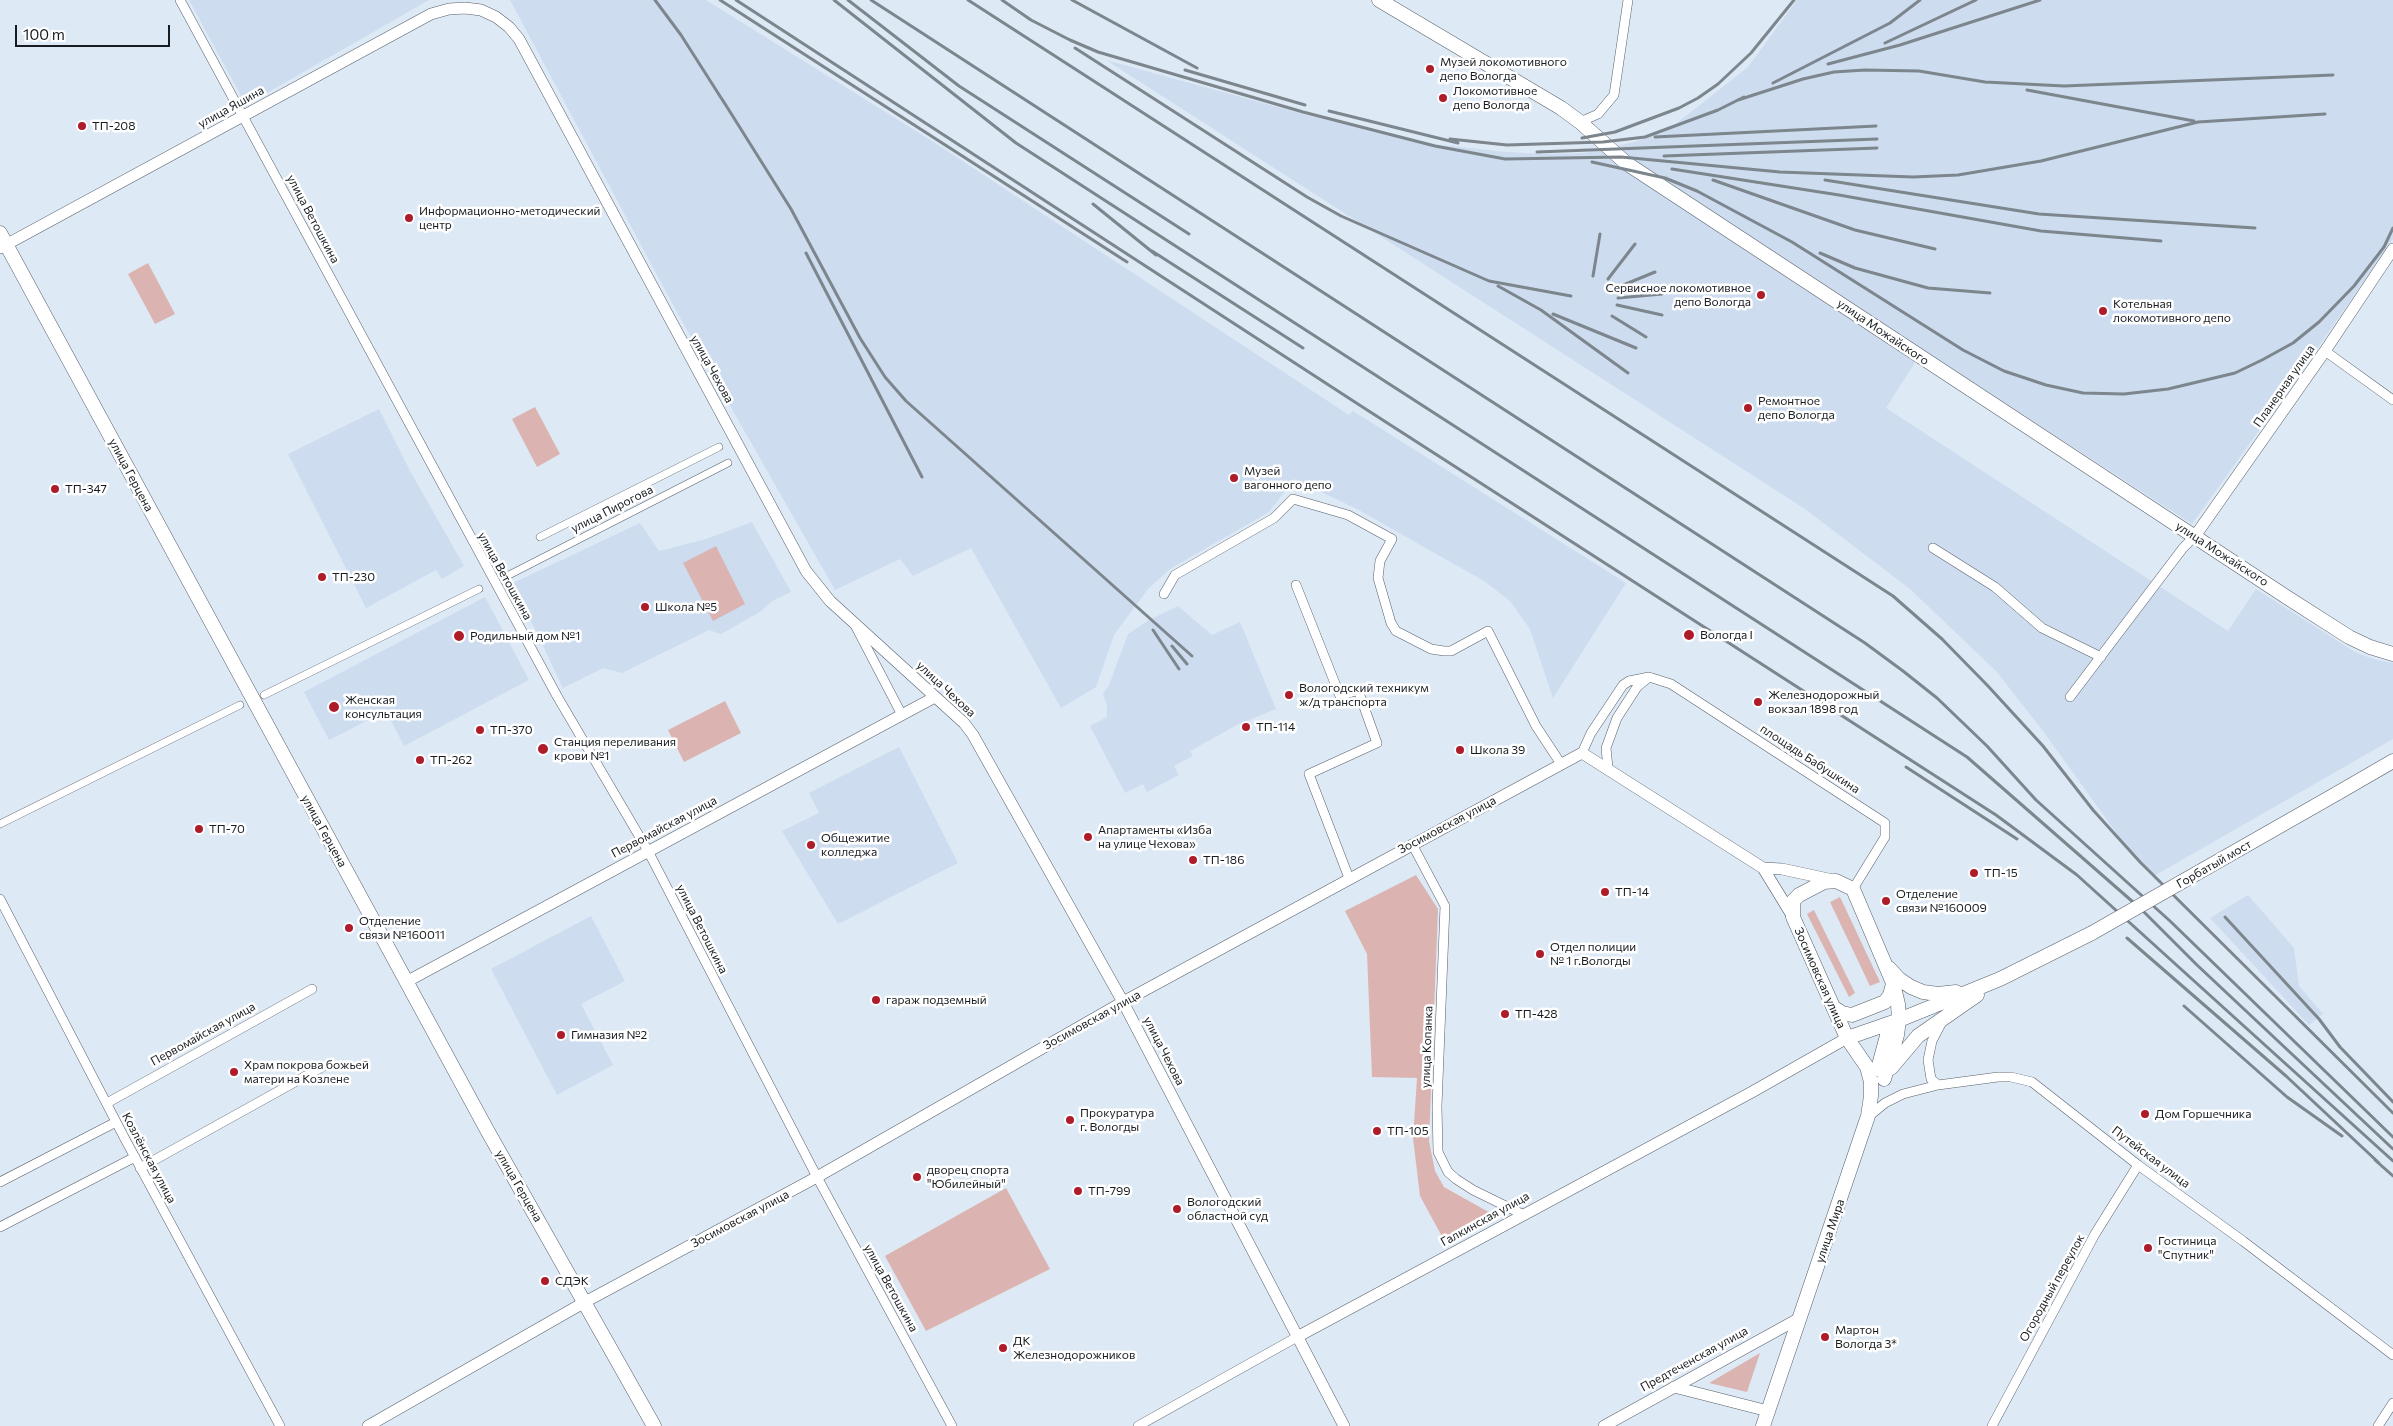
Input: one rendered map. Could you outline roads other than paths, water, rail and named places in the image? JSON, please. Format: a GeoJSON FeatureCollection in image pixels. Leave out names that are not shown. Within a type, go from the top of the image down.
{"type":"FeatureCollection","features":[{"type":"Feature","properties":{"kind":"main road","name":"улица Можайского"},"geometry":{"type":"LineString","coordinates":[[1379,0],[1580,122],[1626,163],[2349,637],[2370,647],[2393,654]]}},
{"type":"Feature","properties":{"kind":"main road","name":"улица Герцена"},"geometry":{"type":"LineString","coordinates":[[2,242],[406,982],[654,1426]]}},
{"type":"Feature","properties":{"kind":"main road","name":"Горбатый мост"},"geometry":{"type":"LineString","coordinates":[[2000,979],[2092,933],[2393,761]]}},
{"type":"Feature","properties":{"kind":"main road"},"geometry":{"type":"LineString","coordinates":[[1836,881],[1855,892],[1893,983],[1898,1004],[1899,1020],[1897,1035],[1884,1079],[1868,1116]]}},
{"type":"Feature","properties":{"kind":"main road","name":"Зосимовская улица"},"geometry":{"type":"LineString","coordinates":[[1836,881],[1824,882],[1799,895],[1793,901],[1793,917],[1847,1038]]}},
{"type":"Feature","properties":{"kind":"main road"},"geometry":{"type":"LineString","coordinates":[[1884,961],[1899,979],[1911,988],[1923,992],[1952,993],[2000,979]]}},
{"type":"Feature","properties":{"kind":"main road"},"geometry":{"type":"LineString","coordinates":[[1884,1079],[1899,1056],[1918,1036],[2000,979]]}},
{"type":"Feature","properties":{"kind":"main road"},"geometry":{"type":"LineString","coordinates":[[1847,1038],[1899,1020],[2000,979]]}},
{"type":"Feature","properties":{"kind":"main road"},"geometry":{"type":"LineString","coordinates":[[1833,1007],[1842,1013],[1852,1015],[1885,1002],[1890,995],[1893,983]]}},
{"type":"Feature","properties":{"kind":"main road"},"geometry":{"type":"LineString","coordinates":[[1871,1096],[1888,1032],[1899,1020]]}},
{"type":"Feature","properties":{"kind":"main road","name":"улица Мира"},"geometry":{"type":"LineString","coordinates":[[1763,1426],[1798,1319],[1829,1236],[1868,1116],[1871,1082],[1867,1067],[1847,1038]]}},
{"type":"Feature","properties":{"kind":"street","name":"улица Ветошкина"},"geometry":{"type":"LineString","coordinates":[[180,0],[556,696],[648,852],[817,1177],[952,1426]]}},
{"type":"Feature","properties":{"kind":"street"},"geometry":{"type":"LineString","coordinates":[[1580,122],[1598,114],[1614,95],[1628,0]]}},
{"type":"Feature","properties":{"kind":"street","name":"улица Яшина"},"geometry":{"type":"LineString","coordinates":[[2,242],[244,116],[431,14],[457,8],[481,10]]}},
{"type":"Feature","properties":{"kind":"street","name":"улица Чехова"},"geometry":{"type":"LineString","coordinates":[[481,10],[496,17],[509,27],[519,39],[806,571],[830,601],[964,723],[973,735],[1123,1002],[1344,1426]]}},
{"type":"Feature","properties":{"kind":"street","name":"Планерная улица"},"geometry":{"type":"LineString","coordinates":[[2194,536],[2325,351],[2393,249]]}},
{"type":"Feature","properties":{"kind":"street"},"geometry":{"type":"LineString","coordinates":[[2325,351],[2393,400]]}},
{"type":"Feature","properties":{"kind":"street","name":"улица Пирогова"},"geometry":{"type":"LineString","coordinates":[[540,537],[719,447]]}},
{"type":"Feature","properties":{"kind":"street","name":"улица Пирогова"},"geometry":{"type":"LineString","coordinates":[[507,576],[728,463]]}},
{"type":"Feature","properties":{"kind":"street"},"geometry":{"type":"LineString","coordinates":[[1164,594],[1175,575],[1274,518],[1294,499],[1348,515],[1392,539],[1380,561],[1378,578],[1391,623],[1396,631],[1431,649],[1451,651],[1488,630],[1536,726],[1561,764]]}},
{"type":"Feature","properties":{"kind":"street"},"geometry":{"type":"LineString","coordinates":[[2070,697],[2194,536]]}},
{"type":"Feature","properties":{"kind":"street"},"geometry":{"type":"LineString","coordinates":[[1933,548],[1995,587],[2042,628],[2101,657]]}},
{"type":"Feature","properties":{"kind":"street"},"geometry":{"type":"LineString","coordinates":[[1296,585],[1340,696],[1358,690],[1377,743],[1309,774],[1349,878]]}},
{"type":"Feature","properties":{"kind":"street"},"geometry":{"type":"LineString","coordinates":[[264,695],[479,589]]}},
{"type":"Feature","properties":{"kind":"street"},"geometry":{"type":"LineString","coordinates":[[856,626],[902,715]]}},
{"type":"Feature","properties":{"kind":"street"},"geometry":{"type":"LineString","coordinates":[[1582,753],[1591,733],[1623,685],[1636,678],[1650,677]]}},
{"type":"Feature","properties":{"kind":"street"},"geometry":{"type":"LineString","coordinates":[[1608,768],[1606,748],[1617,718],[1637,687],[1650,677]]}},
{"type":"Feature","properties":{"kind":"street","name":"площадь Бабушкина"},"geometry":{"type":"LineString","coordinates":[[1650,677],[1671,684],[1885,823],[1885,837],[1855,892]]}},
{"type":"Feature","properties":{"kind":"street","name":"Первомайская улица"},"geometry":{"type":"LineString","coordinates":[[406,982],[935,696]]}},
{"type":"Feature","properties":{"kind":"street"},"geometry":{"type":"LineString","coordinates":[[0,824],[240,705]]}},
{"type":"Feature","properties":{"kind":"street","name":"Зосимовская улица"},"geometry":{"type":"LineString","coordinates":[[368,1426],[585,1302],[817,1177],[1123,1002],[1582,753],[1763,868],[1793,917]]}},
{"type":"Feature","properties":{"kind":"street","name":"улица Копанка"},"geometry":{"type":"LineString","coordinates":[[1412,844],[1445,906],[1436,1131],[1438,1152],[1448,1172],[1456,1179],[1473,1190],[1522,1214]]}},
{"type":"Feature","properties":{"kind":"street"},"geometry":{"type":"LineString","coordinates":[[1763,868],[1782,869],[1836,881]]}},
{"type":"Feature","properties":{"kind":"street","name":"Козлёнская улица"},"geometry":{"type":"LineString","coordinates":[[0,899],[140,1168],[280,1426]]}},
{"type":"Feature","properties":{"kind":"street","name":"Первомайская улица"},"geometry":{"type":"LineString","coordinates":[[107,1103],[312,989]]}},
{"type":"Feature","properties":{"kind":"street"},"geometry":{"type":"LineString","coordinates":[[1938,1085],[1931,1079],[1928,1060],[1932,1041],[1944,1017]]}},
{"type":"Feature","properties":{"kind":"street","name":"Галкинская улица"},"geometry":{"type":"LineString","coordinates":[[1138,1426],[1522,1214],[1752,1092],[1847,1038]]}},
{"type":"Feature","properties":{"kind":"street"},"geometry":{"type":"LineString","coordinates":[[140,1168],[322,1067]]}},
{"type":"Feature","properties":{"kind":"street","name":"Путейская улица"},"geometry":{"type":"LineString","coordinates":[[1868,1116],[1885,1103],[1903,1094],[1938,1085],[1998,1077],[2011,1077],[2032,1082],[2138,1165],[2243,1241],[2393,1355]]}},
{"type":"Feature","properties":{"kind":"street"},"geometry":{"type":"LineString","coordinates":[[0,1182],[116,1122]]}},
{"type":"Feature","properties":{"kind":"street"},"geometry":{"type":"LineString","coordinates":[[0,1227],[135,1157]]}},
{"type":"Feature","properties":{"kind":"street","name":"Огородный переулок"},"geometry":{"type":"LineString","coordinates":[[1992,1426],[2095,1234],[2138,1165]]}},
{"type":"Feature","properties":{"kind":"street","name":"Предтеченская улица"},"geometry":{"type":"LineString","coordinates":[[1604,1426],[1798,1319]]}},
{"type":"Feature","properties":{"kind":"street"},"geometry":{"type":"LineString","coordinates":[[1674,1387],[1768,1411]]}},
{"type":"Feature","properties":{"kind":"street"},"geometry":{"type":"LineString","coordinates":[[2378,1426],[2393,1403]]}},
{"type":"Feature","properties":{"kind":"railway"},"geometry":{"type":"LineString","coordinates":[[655,0],[681,35],[725,104]]}},
{"type":"Feature","properties":{"kind":"railway"},"geometry":{"type":"LineString","coordinates":[[720,0],[1127,262]]}},
{"type":"Feature","properties":{"kind":"railway"},"geometry":{"type":"LineString","coordinates":[[736,0],[1996,815],[2077,875],[2393,1161]]}},
{"type":"Feature","properties":{"kind":"railway"},"geometry":{"type":"LineString","coordinates":[[834,0],[1016,143],[1967,757],[2141,909],[2197,965],[2393,1149]]}},
{"type":"Feature","properties":{"kind":"railway"},"geometry":{"type":"LineString","coordinates":[[848,0],[959,86],[1189,234]]}},
{"type":"Feature","properties":{"kind":"railway"},"geometry":{"type":"LineString","coordinates":[[871,0],[1865,643],[1903,671],[1937,698],[1987,746],[2036,800],[2170,921],[2393,1137]]}},
{"type":"Feature","properties":{"kind":"railway"},"geometry":{"type":"LineString","coordinates":[[968,0],[1893,596],[1942,639],[1988,686],[2043,746],[2093,810],[2140,862],[2393,1113]]}},
{"type":"Feature","properties":{"kind":"railway"},"geometry":{"type":"LineString","coordinates":[[1002,0],[1031,20],[1098,52],[1303,112],[1435,146],[1505,159],[1621,157],[1780,172],[1913,177],[1958,175],[2041,161],[2198,122],[2325,114]]}},
{"type":"Feature","properties":{"kind":"railway"},"geometry":{"type":"LineString","coordinates":[[1072,0],[1197,68]]}},
{"type":"Feature","properties":{"kind":"railway"},"geometry":{"type":"LineString","coordinates":[[1582,138],[1615,132],[1679,108],[1698,98],[1718,84],[1751,53],[1794,0]]}},
{"type":"Feature","properties":{"kind":"railway"},"geometry":{"type":"LineString","coordinates":[[1773,83],[1890,23],[1920,0]]}},
{"type":"Feature","properties":{"kind":"railway"},"geometry":{"type":"LineString","coordinates":[[1885,43],[1976,0]]}},
{"type":"Feature","properties":{"kind":"railway"},"geometry":{"type":"LineString","coordinates":[[1828,64],[1900,45],[2040,0]]}},
{"type":"Feature","properties":{"kind":"railway"},"geometry":{"type":"LineString","coordinates":[[1075,48],[1307,197],[1341,216],[1489,281],[1571,296]]}},
{"type":"Feature","properties":{"kind":"railway"},"geometry":{"type":"LineString","coordinates":[[1185,70],[1305,105]]}},
{"type":"Feature","properties":{"kind":"railway"},"geometry":{"type":"LineString","coordinates":[[1738,100],[1803,79],[1834,72],[1865,70],[1919,71],[1985,82],[2064,86],[2333,75]]}},
{"type":"Feature","properties":{"kind":"railway"},"geometry":{"type":"LineString","coordinates":[[2027,90],[2194,121]]}},
{"type":"Feature","properties":{"kind":"railway"},"geometry":{"type":"LineString","coordinates":[[1450,139],[1507,145],[1603,142],[1645,137],[1718,110],[1744,97]]}},
{"type":"Feature","properties":{"kind":"railway"},"geometry":{"type":"LineString","coordinates":[[722,99],[791,209],[860,338],[885,377],[906,401],[1192,656]]}},
{"type":"Feature","properties":{"kind":"railway"},"geometry":{"type":"LineString","coordinates":[[1329,111],[1458,143]]}},
{"type":"Feature","properties":{"kind":"railway"},"geometry":{"type":"LineString","coordinates":[[1655,137],[1876,126]]}},
{"type":"Feature","properties":{"kind":"railway"},"geometry":{"type":"LineString","coordinates":[[1537,152],[1877,139]]}},
{"type":"Feature","properties":{"kind":"railway"},"geometry":{"type":"LineString","coordinates":[[1664,156],[1877,148]]}},
{"type":"Feature","properties":{"kind":"railway"},"geometry":{"type":"LineString","coordinates":[[1592,162],[1665,178],[1697,191],[1792,242],[1963,350],[2004,371],[2046,385],[2083,393],[2124,394],[2168,389],[2235,373],[2262,360],[2293,343],[2319,322],[2354,286],[2384,247],[2393,228]]}},
{"type":"Feature","properties":{"kind":"railway"},"geometry":{"type":"LineString","coordinates":[[1672,169],[1839,195],[2041,231],[2161,241]]}},
{"type":"Feature","properties":{"kind":"railway"},"geometry":{"type":"LineString","coordinates":[[1713,180],[1855,230],[1935,249]]}},
{"type":"Feature","properties":{"kind":"railway"},"geometry":{"type":"LineString","coordinates":[[1825,180],[2039,214],[2255,228]]}},
{"type":"Feature","properties":{"kind":"railway"},"geometry":{"type":"LineString","coordinates":[[1093,204],[1156,255]]}},
{"type":"Feature","properties":{"kind":"railway"},"geometry":{"type":"LineString","coordinates":[[1593,276],[1600,234]]}},
{"type":"Feature","properties":{"kind":"railway"},"geometry":{"type":"LineString","coordinates":[[1608,279],[1635,244]]}},
{"type":"Feature","properties":{"kind":"railway"},"geometry":{"type":"LineString","coordinates":[[1152,251],[1303,348]]}},
{"type":"Feature","properties":{"kind":"railway"},"geometry":{"type":"LineString","coordinates":[[806,253],[922,477]]}},
{"type":"Feature","properties":{"kind":"railway"},"geometry":{"type":"LineString","coordinates":[[1820,253],[1855,268],[1928,288],[1990,293]]}},
{"type":"Feature","properties":{"kind":"railway"},"geometry":{"type":"LineString","coordinates":[[1616,288],[1655,272]]}},
{"type":"Feature","properties":{"kind":"railway"},"geometry":{"type":"LineString","coordinates":[[1498,286],[1541,310],[1628,373]]}},
{"type":"Feature","properties":{"kind":"railway"},"geometry":{"type":"LineString","coordinates":[[1618,298],[1662,294]]}},
{"type":"Feature","properties":{"kind":"railway"},"geometry":{"type":"LineString","coordinates":[[1617,305],[1662,315]]}},
{"type":"Feature","properties":{"kind":"railway"},"geometry":{"type":"LineString","coordinates":[[1553,314],[1636,348]]}},
{"type":"Feature","properties":{"kind":"railway"},"geometry":{"type":"LineString","coordinates":[[1612,316],[1646,337]]}},
{"type":"Feature","properties":{"kind":"railway"},"geometry":{"type":"LineString","coordinates":[[1153,630],[1179,669]]}},
{"type":"Feature","properties":{"kind":"railway"},"geometry":{"type":"LineString","coordinates":[[1172,646],[1187,664]]}},
{"type":"Feature","properties":{"kind":"railway"},"geometry":{"type":"LineString","coordinates":[[1906,767],[2017,839]]}},
{"type":"Feature","properties":{"kind":"railway"},"geometry":{"type":"LineString","coordinates":[[2225,917],[2319,1019],[2340,1047],[2393,1102]]}},
{"type":"Feature","properties":{"kind":"railway"},"geometry":{"type":"LineString","coordinates":[[2127,938],[2286,1076],[2379,1163]]}},
{"type":"Feature","properties":{"kind":"railway"},"geometry":{"type":"LineString","coordinates":[[2184,1006],[2287,1097],[2342,1136]]}},
{"type":"Feature","properties":{"kind":"railway"},"geometry":{"type":"LineString","coordinates":[[2375,1160],[2393,1176]]}},
{"type":"Feature","properties":{"kind":"place","name":"Музей локомотивного депо Вологда"},"geometry":{"type":"Point","coordinates":[1430,69]}},
{"type":"Feature","properties":{"kind":"place","name":"Локомотивное депо Вологда"},"geometry":{"type":"Point","coordinates":[1443,98]}},
{"type":"Feature","properties":{"kind":"place","name":"ТП-208"},"geometry":{"type":"Point","coordinates":[82,126]}},
{"type":"Feature","properties":{"kind":"place","name":"Информационно-методический центр"},"geometry":{"type":"Point","coordinates":[409,218]}},
{"type":"Feature","properties":{"kind":"place","name":"Сервисное локомотивное депо Вологда"},"geometry":{"type":"Point","coordinates":[1761,295]}},
{"type":"Feature","properties":{"kind":"place","name":"Котельная локомотивного депо"},"geometry":{"type":"Point","coordinates":[2103,311]}},
{"type":"Feature","properties":{"kind":"place","name":"Ремонтное депо Вологда"},"geometry":{"type":"Point","coordinates":[1748,408]}},
{"type":"Feature","properties":{"kind":"place","name":"Музей вагонного депо"},"geometry":{"type":"Point","coordinates":[1234,478]}},
{"type":"Feature","properties":{"kind":"place","name":"ТП-347"},"geometry":{"type":"Point","coordinates":[55,489]}},
{"type":"Feature","properties":{"kind":"place","name":"ТП-230"},"geometry":{"type":"Point","coordinates":[322,577]}},
{"type":"Feature","properties":{"kind":"place","name":"Школа №5"},"geometry":{"type":"Point","coordinates":[645,607]}},
{"type":"Feature","properties":{"kind":"place","name":"Вологда I"},"geometry":{"type":"Point","coordinates":[1689,635]}},
{"type":"Feature","properties":{"kind":"place","name":"Родильный дом №1"},"geometry":{"type":"Point","coordinates":[459,636]}},
{"type":"Feature","properties":{"kind":"place","name":"Вологодский техникум ж/д транспорта"},"geometry":{"type":"Point","coordinates":[1289,695]}},
{"type":"Feature","properties":{"kind":"place","name":"Железнодорожный вокзал 1898 год"},"geometry":{"type":"Point","coordinates":[1758,702]}},
{"type":"Feature","properties":{"kind":"place","name":"Женская консультация"},"geometry":{"type":"Point","coordinates":[334,707]}},
{"type":"Feature","properties":{"kind":"place","name":"ТП-114"},"geometry":{"type":"Point","coordinates":[1246,727]}},
{"type":"Feature","properties":{"kind":"place","name":"ТП-370"},"geometry":{"type":"Point","coordinates":[480,730]}},
{"type":"Feature","properties":{"kind":"place","name":"Станция переливания крови №1"},"geometry":{"type":"Point","coordinates":[543,749]}},
{"type":"Feature","properties":{"kind":"place","name":"Школа 39"},"geometry":{"type":"Point","coordinates":[1460,750]}},
{"type":"Feature","properties":{"kind":"place","name":"ТП-262"},"geometry":{"type":"Point","coordinates":[420,760]}},
{"type":"Feature","properties":{"kind":"place","name":"ТП-70"},"geometry":{"type":"Point","coordinates":[199,829]}},
{"type":"Feature","properties":{"kind":"place","name":"Апартаменты «Изба на улице Чехова»"},"geometry":{"type":"Point","coordinates":[1088,837]}},
{"type":"Feature","properties":{"kind":"place","name":"Общежитие колледжа"},"geometry":{"type":"Point","coordinates":[811,845]}},
{"type":"Feature","properties":{"kind":"place","name":"ТП-186"},"geometry":{"type":"Point","coordinates":[1193,860]}},
{"type":"Feature","properties":{"kind":"place","name":"ТП-15"},"geometry":{"type":"Point","coordinates":[1974,873]}},
{"type":"Feature","properties":{"kind":"place","name":"ТП-14"},"geometry":{"type":"Point","coordinates":[1605,892]}},
{"type":"Feature","properties":{"kind":"place","name":"Отделение связи №160009"},"geometry":{"type":"Point","coordinates":[1886,901]}},
{"type":"Feature","properties":{"kind":"place","name":"Отделение связи №160011"},"geometry":{"type":"Point","coordinates":[349,928]}},
{"type":"Feature","properties":{"kind":"place","name":"Отдел полиции № 1 г.Вологды"},"geometry":{"type":"Point","coordinates":[1540,954]}},
{"type":"Feature","properties":{"kind":"place","name":"гараж подземный"},"geometry":{"type":"Point","coordinates":[876,1000]}},
{"type":"Feature","properties":{"kind":"place","name":"ТП-428"},"geometry":{"type":"Point","coordinates":[1505,1014]}},
{"type":"Feature","properties":{"kind":"place","name":"Гимназия №2"},"geometry":{"type":"Point","coordinates":[561,1035]}},
{"type":"Feature","properties":{"kind":"place","name":"Храм покрова божьей матери на Козлене"},"geometry":{"type":"Point","coordinates":[234,1072]}},
{"type":"Feature","properties":{"kind":"place","name":"Дом Горшечника"},"geometry":{"type":"Point","coordinates":[2145,1114]}},
{"type":"Feature","properties":{"kind":"place","name":"Прокуратура г. Вологды"},"geometry":{"type":"Point","coordinates":[1070,1120]}},
{"type":"Feature","properties":{"kind":"place","name":"ТП-105"},"geometry":{"type":"Point","coordinates":[1377,1131]}},
{"type":"Feature","properties":{"kind":"place","name":"дворец спорта \"Юбилейный\""},"geometry":{"type":"Point","coordinates":[917,1177]}},
{"type":"Feature","properties":{"kind":"place","name":"ТП-799"},"geometry":{"type":"Point","coordinates":[1078,1191]}},
{"type":"Feature","properties":{"kind":"place","name":"Вологодский областной суд"},"geometry":{"type":"Point","coordinates":[1177,1209]}},
{"type":"Feature","properties":{"kind":"place","name":"Гостиница \"Спутник\""},"geometry":{"type":"Point","coordinates":[2148,1248]}},
{"type":"Feature","properties":{"kind":"place","name":"СДЭК"},"geometry":{"type":"Point","coordinates":[545,1281]}},
{"type":"Feature","properties":{"kind":"place","name":"Мартон Вологда 3*"},"geometry":{"type":"Point","coordinates":[1825,1337]}},
{"type":"Feature","properties":{"kind":"place","name":"ДК Железнодорожников"},"geometry":{"type":"Point","coordinates":[1003,1348]}}]}
